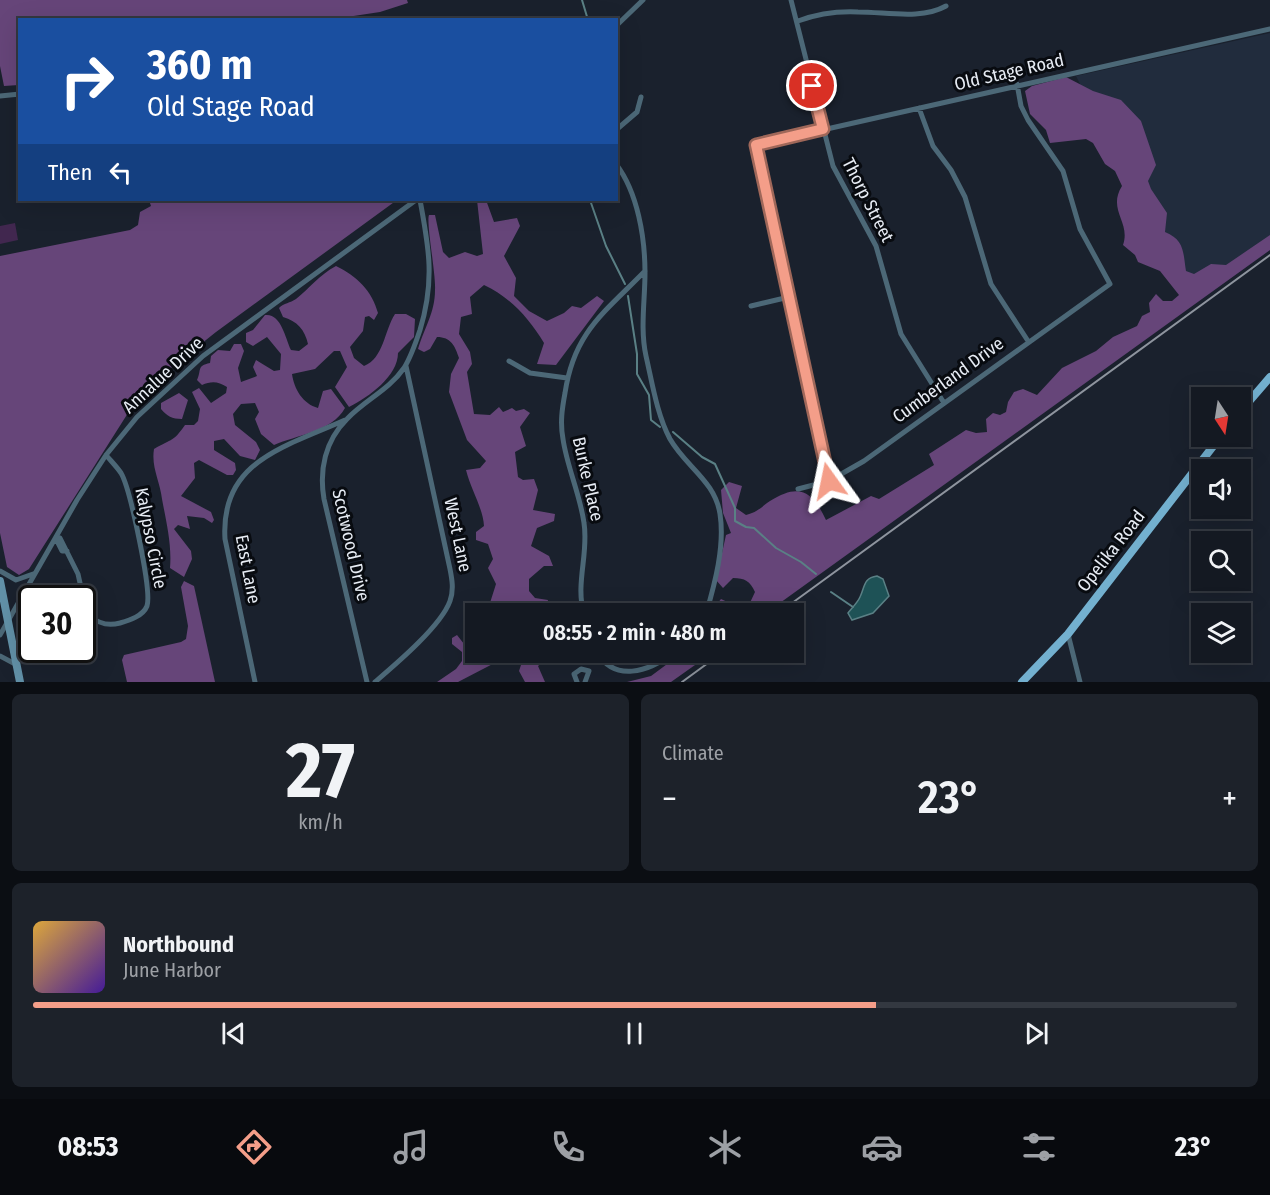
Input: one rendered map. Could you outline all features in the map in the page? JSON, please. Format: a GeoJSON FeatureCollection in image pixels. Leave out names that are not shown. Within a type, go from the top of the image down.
{"type":"FeatureCollection","features":[{"type":"Feature","properties":{"kind":"main road"},"geometry":{"type":"LineString","coordinates":[[1251,399],[1270,377]]}},
{"type":"Feature","properties":{"kind":"main road","name":"Opelika Road"},"geometry":{"type":"LineString","coordinates":[[1022,682],[1068,634],[1212,447]]}},
{"type":"Feature","properties":{"kind":"main road"},"geometry":{"type":"LineString","coordinates":[[0,581],[20,682]]}},
{"type":"Feature","properties":{"kind":"street"},"geometry":{"type":"LineString","coordinates":[[618,24],[643,0]]}},
{"type":"Feature","properties":{"kind":"street","name":"Thorp Street"},"geometry":{"type":"LineString","coordinates":[[791,0],[823,129],[839,180],[876,246],[901,334],[944,403]]}},
{"type":"Feature","properties":{"kind":"street"},"geometry":{"type":"LineString","coordinates":[[798,21],[818,14],[856,11],[932,14],[946,6]]}},
{"type":"Feature","properties":{"kind":"street","name":"Old Stage Road"},"geometry":{"type":"LineString","coordinates":[[789,297],[756,145],[1017,84],[1270,29]]}},
{"type":"Feature","properties":{"kind":"street","name":"Cumberland Drive"},"geometry":{"type":"LineString","coordinates":[[798,489],[829,481],[864,460],[1110,284],[1080,229],[1063,171],[1028,120],[1021,105],[1017,84]]}},
{"type":"Feature","properties":{"kind":"street"},"geometry":{"type":"LineString","coordinates":[[0,96],[18,94]]}},
{"type":"Feature","properties":{"kind":"street"},"geometry":{"type":"LineString","coordinates":[[618,127],[637,112],[641,97]]}},
{"type":"Feature","properties":{"kind":"street"},"geometry":{"type":"LineString","coordinates":[[919,108],[933,146],[955,176],[965,197],[991,284],[1028,341]]}},
{"type":"Feature","properties":{"kind":"street"},"geometry":{"type":"LineString","coordinates":[[618,167],[631,188],[645,271],[645,352],[665,425],[677,449],[713,492],[720,513],[720,547],[708,603]]}},
{"type":"Feature","properties":{"kind":"street","name":"Annalue Drive"},"geometry":{"type":"LineString","coordinates":[[0,635],[34,573],[106,455],[137,417],[203,356],[417,201]]}},
{"type":"Feature","properties":{"kind":"street","name":"Scotwood Drive"},"geometry":{"type":"LineString","coordinates":[[367,682],[322,484],[325,453],[346,419],[392,384],[406,366],[417,338],[429,293],[429,248],[418,201]]}},
{"type":"Feature","properties":{"kind":"street","name":"Burke Place"},"geometry":{"type":"LineString","coordinates":[[583,603],[581,587],[585,526],[562,439],[561,417],[567,378],[585,332],[645,271]]}},
{"type":"Feature","properties":{"kind":"street"},"geometry":{"type":"LineString","coordinates":[[751,306],[789,297],[829,481]]}},
{"type":"Feature","properties":{"kind":"street"},"geometry":{"type":"LineString","coordinates":[[509,361],[530,373],[567,378]]}},
{"type":"Feature","properties":{"kind":"street","name":"West Lane"},"geometry":{"type":"LineString","coordinates":[[375,682],[424,635],[444,613],[451,599],[450,568],[406,366]]}},
{"type":"Feature","properties":{"kind":"street","name":"East Lane"},"geometry":{"type":"LineString","coordinates":[[255,682],[225,539],[224,517],[229,495],[241,477],[257,462],[346,419]]}},
{"type":"Feature","properties":{"kind":"street","name":"Kalypso Circle"},"geometry":{"type":"LineString","coordinates":[[56,537],[60,538],[78,574],[86,610],[95,621],[116,624],[130,620],[142,612],[148,599],[146,578],[126,488],[121,473],[106,455]]}},
{"type":"Feature","properties":{"kind":"street"},"geometry":{"type":"LineString","coordinates":[[0,571],[16,580],[24,579],[34,573]]}},
{"type":"Feature","properties":{"kind":"street"},"geometry":{"type":"LineString","coordinates":[[1068,634],[1080,682]]}},
{"type":"Feature","properties":{"kind":"street"},"geometry":{"type":"LineString","coordinates":[[0,656],[17,665]]}},
{"type":"Feature","properties":{"kind":"street"},"geometry":{"type":"LineString","coordinates":[[577,682],[574,678],[576,671],[589,671],[602,665],[619,677],[633,678],[657,663]]}},
{"type":"Feature","properties":{"kind":"street"},"geometry":{"type":"LineString","coordinates":[[585,682],[589,671]]}},
{"type":"Feature","properties":{"kind":"shaded area"},"geometry":{"type":"Polygon","coordinates":[[[0,0],[407,0],[408,3],[380,12],[340,18],[18,18],[18,85],[4,86],[0,66],[0,0]]]}},
{"type":"Feature","properties":{"kind":"shaded area"},"geometry":{"type":"Polygon","coordinates":[[[1270,33],[1270,250],[1190,307],[1076,76],[1270,33]]]}},
{"type":"Feature","properties":{"kind":"shaded area"},"geometry":{"type":"Polygon","coordinates":[[[1066,77],[1093,91],[1121,100],[1141,121],[1156,165],[1148,181],[1167,213],[1165,232],[1180,243],[1186,271],[1194,274],[1211,264],[1226,265],[1270,235],[1270,250],[780,603],[750,603],[755,592],[744,580],[733,578],[723,588],[716,580],[726,535],[731,533],[723,513],[721,490],[729,482],[742,486],[736,508],[746,515],[780,495],[797,491],[804,493],[816,503],[826,520],[871,496],[879,499],[934,465],[929,454],[966,430],[976,433],[987,432],[986,419],[993,413],[1000,415],[1006,412],[1008,402],[1014,392],[1023,389],[1037,395],[1062,368],[1096,351],[1113,337],[1137,326],[1142,316],[1150,312],[1149,303],[1156,294],[1163,301],[1172,301],[1179,295],[1160,271],[1138,262],[1135,255],[1123,245],[1124,229],[1117,202],[1122,186],[1115,171],[1105,164],[1093,143],[1086,139],[1050,143],[1046,130],[1030,114],[1025,91],[1032,86],[1066,77]]]}},
{"type":"Feature","properties":{"kind":"shaded area"},"geometry":{"type":"Polygon","coordinates":[[[149,201],[396,201],[216,332],[142,391],[29,569],[19,575],[7,567],[0,533],[0,256],[130,230],[138,225],[140,212],[151,206],[149,201]]]}},
{"type":"Feature","properties":{"kind":"shaded area"},"geometry":{"type":"Polygon","coordinates":[[[477,201],[486,201],[494,222],[517,218],[520,226],[504,256],[516,278],[514,296],[529,311],[547,321],[564,313],[572,306],[581,308],[597,296],[604,301],[556,365],[537,364],[544,343],[538,334],[510,302],[484,285],[470,297],[472,314],[461,317],[459,334],[470,352],[472,364],[467,372],[474,414],[490,415],[499,407],[503,412],[512,408],[516,411],[524,409],[530,413],[520,427],[526,446],[515,452],[518,477],[523,480],[534,479],[538,490],[533,510],[555,514],[554,521],[537,528],[531,546],[549,556],[553,566],[544,566],[529,579],[529,591],[535,598],[548,600],[547,603],[490,603],[496,584],[488,568],[493,559],[488,544],[476,540],[476,532],[484,526],[483,519],[466,470],[480,468],[486,461],[467,440],[449,392],[451,374],[459,358],[454,346],[442,337],[437,337],[430,349],[424,352],[418,349],[435,298],[429,215],[435,215],[443,252],[449,258],[465,252],[477,256],[483,254],[477,201]]]}},
{"type":"Feature","properties":{"kind":"shaded area"},"geometry":{"type":"Polygon","coordinates":[[[15,223],[18,240],[0,244],[0,226],[15,223]]]}},
{"type":"Feature","properties":{"kind":"shaded area"},"geometry":{"type":"Polygon","coordinates":[[[336,266],[351,274],[363,285],[378,313],[374,320],[369,316],[365,317],[363,331],[350,347],[354,358],[364,366],[376,357],[395,314],[406,314],[415,319],[414,337],[398,353],[397,362],[388,378],[365,398],[349,407],[335,387],[347,367],[340,351],[334,351],[315,369],[292,374],[297,390],[308,403],[318,408],[323,391],[331,389],[345,408],[332,422],[313,432],[274,445],[261,434],[255,419],[259,412],[255,403],[241,404],[233,414],[235,425],[256,442],[260,450],[255,460],[240,456],[224,439],[214,441],[214,450],[235,463],[236,470],[233,475],[227,475],[199,460],[194,463],[195,478],[181,496],[211,512],[214,520],[212,523],[204,518],[187,516],[190,529],[178,525],[174,529],[191,551],[192,559],[184,577],[170,568],[168,533],[153,456],[154,449],[175,437],[185,425],[194,425],[198,421],[200,409],[192,392],[199,388],[211,403],[226,393],[227,387],[221,384],[211,382],[202,385],[197,380],[201,367],[210,363],[211,356],[218,350],[230,351],[234,344],[241,344],[244,351],[238,368],[241,382],[257,376],[253,367],[256,360],[274,371],[280,370],[281,354],[267,337],[253,346],[246,342],[246,333],[253,330],[265,315],[270,315],[279,322],[291,350],[299,351],[308,344],[300,327],[283,317],[279,308],[296,299],[336,266]]]}},
{"type":"Feature","properties":{"kind":"shaded area"},"geometry":{"type":"Polygon","coordinates":[[[179,393],[188,400],[182,419],[170,417],[161,409],[161,403],[179,393]]]}},
{"type":"Feature","properties":{"kind":"shaded area"},"geometry":{"type":"Polygon","coordinates":[[[877,576],[883,579],[889,596],[873,613],[852,620],[848,613],[859,599],[867,581],[877,576]]]}},
{"type":"Feature","properties":{"kind":"shaded area"},"geometry":{"type":"Polygon","coordinates":[[[184,581],[194,586],[215,682],[127,682],[122,660],[124,655],[186,639],[188,626],[181,587],[184,581]]]}},
{"type":"Feature","properties":{"kind":"shaded area"},"geometry":{"type":"Polygon","coordinates":[[[721,599],[730,603],[718,603],[721,599]]]}},
{"type":"Feature","properties":{"kind":"shaded area"},"geometry":{"type":"Polygon","coordinates":[[[457,635],[465,645],[465,663],[495,663],[458,682],[437,682],[456,669],[462,661],[462,652],[452,644],[452,638],[457,635]]]}},
{"type":"Feature","properties":{"kind":"shaded area"},"geometry":{"type":"Polygon","coordinates":[[[519,663],[542,663],[538,666],[545,682],[525,682],[519,671],[521,665],[519,663]]]}},
{"type":"Feature","properties":{"kind":"shaded area"},"geometry":{"type":"Polygon","coordinates":[[[669,663],[698,663],[671,682],[627,682],[651,676],[669,663]]]}},
{"type":"Feature","properties":{"kind":"waterway"},"geometry":{"type":"LineString","coordinates":[[582,0],[587,18]]}},
{"type":"Feature","properties":{"kind":"waterway"},"geometry":{"type":"LineString","coordinates":[[590,201],[606,246],[625,284]]}},
{"type":"Feature","properties":{"kind":"waterway"},"geometry":{"type":"LineString","coordinates":[[628,296],[637,354],[637,374],[649,395],[651,420],[660,427]]}},
{"type":"Feature","properties":{"kind":"waterway"},"geometry":{"type":"LineString","coordinates":[[673,432],[702,457],[715,464],[735,508],[735,521],[746,527],[754,528],[776,548],[801,562],[816,574]]}},
{"type":"Feature","properties":{"kind":"waterway"},"geometry":{"type":"LineString","coordinates":[[831,592],[853,607]]}},
{"type":"Feature","properties":{"kind":"railway"},"geometry":{"type":"LineString","coordinates":[[792,603],[1270,255]]}},
{"type":"Feature","properties":{"kind":"railway"},"geometry":{"type":"LineString","coordinates":[[682,682],[708,663]]}},
{"type":"Feature","properties":{"kind":"route"},"geometry":{"type":"LineString","coordinates":[[812,86],[823,129],[756,145],[829,481]]}}]}
